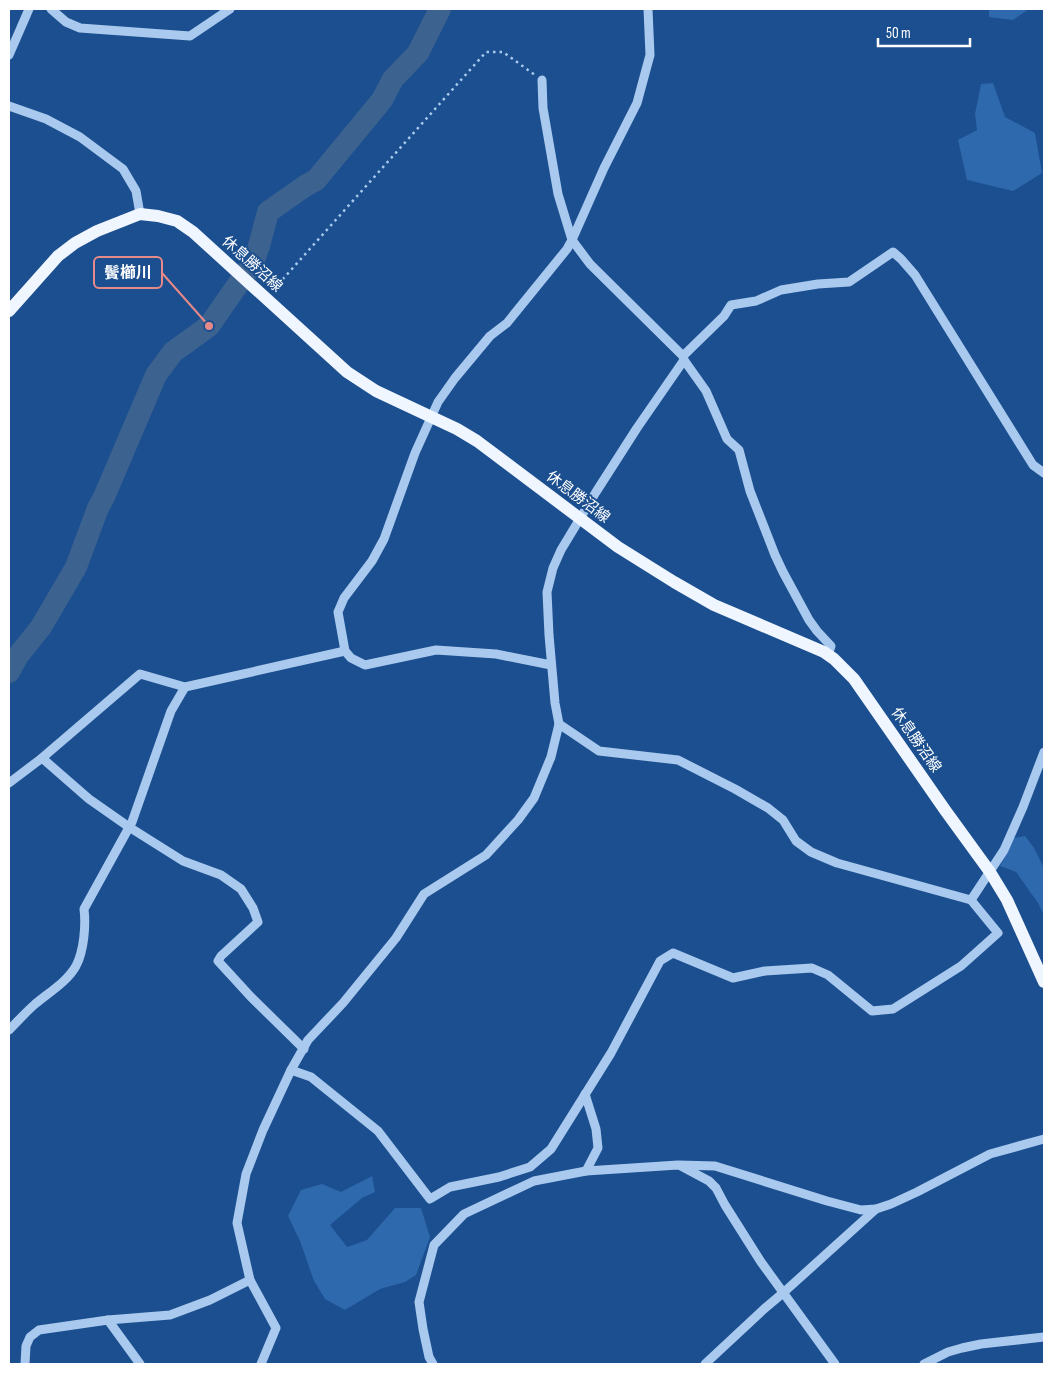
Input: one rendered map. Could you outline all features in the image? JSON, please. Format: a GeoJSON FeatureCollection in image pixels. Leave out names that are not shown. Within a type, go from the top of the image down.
{"type":"FeatureCollection","features":[{"type":"Feature","properties":{"kind":"main road","name":"休息勝沼線"},"geometry":{"type":"LineString","coordinates":[[140,214],[158,216],[177,222],[193,232],[348,372],[376,392],[458,429],[477,440],[618,548],[714,605],[834,659],[854,679],[990,872],[1007,900],[1044,982]]}},
{"type":"Feature","properties":{"kind":"main road"},"geometry":{"type":"LineString","coordinates":[[9,311],[58,256],[75,242],[140,214]]}},
{"type":"Feature","properties":{"kind":"street"},"geometry":{"type":"LineString","coordinates":[[9,55],[29,9]]}},
{"type":"Feature","properties":{"kind":"street"},"geometry":{"type":"LineString","coordinates":[[52,9],[66,22],[80,28],[190,36],[230,9]]}},
{"type":"Feature","properties":{"kind":"street"},"geometry":{"type":"LineString","coordinates":[[551,665],[496,654],[436,650],[365,665],[351,658],[345,651],[338,612],[344,598],[372,561],[384,538],[415,453],[438,402],[490,336],[507,323],[567,249],[572,240],[604,168],[637,102],[650,55],[648,9]]}},
{"type":"Feature","properties":{"kind":"street"},"geometry":{"type":"LineString","coordinates":[[542,80],[543,108],[558,194],[572,240],[590,264],[683,358],[706,392],[727,439],[739,450],[750,491],[774,555],[809,620],[831,646],[828,655]]}},
{"type":"Feature","properties":{"kind":"street"},"geometry":{"type":"LineString","coordinates":[[9,106],[46,120],[80,137],[123,169],[136,191],[140,214]]}},
{"type":"Feature","properties":{"kind":"street"},"geometry":{"type":"LineString","coordinates":[[261,1364],[276,1328],[250,1280],[237,1222],[246,1174],[263,1130],[290,1070],[308,1040],[343,1002],[396,938],[424,894],[486,855],[518,820],[534,798],[551,757],[559,724],[551,665],[547,592],[552,568],[560,550],[683,358],[724,316],[731,305],[756,302],[782,290],[818,284],[849,282],[893,252],[902,259],[915,275],[1033,465],[1044,473]]}},
{"type":"Feature","properties":{"kind":"street"},"geometry":{"type":"LineString","coordinates":[[9,783],[42,758],[140,674],[185,687],[345,651]]}},
{"type":"Feature","properties":{"kind":"street"},"geometry":{"type":"LineString","coordinates":[[9,1030],[32,1006],[64,981],[75,967],[81,951],[85,917],[84,909],[129,827],[171,711],[185,687]]}},
{"type":"Feature","properties":{"kind":"street"},"geometry":{"type":"LineString","coordinates":[[290,1070],[311,1077],[378,1131],[430,1199],[450,1187],[499,1177],[530,1167],[551,1149],[611,1053],[660,962],[673,954],[733,978],[765,971],[812,968],[828,975],[872,1011],[893,1010],[960,966],[998,933],[971,900],[837,863],[811,852],[796,840],[783,820],[768,808],[678,760],[599,751],[559,724]]}},
{"type":"Feature","properties":{"kind":"street"},"geometry":{"type":"LineString","coordinates":[[971,900],[1007,842],[1023,808],[1044,752]]}},
{"type":"Feature","properties":{"kind":"street"},"geometry":{"type":"LineString","coordinates":[[42,758],[88,799],[129,827],[183,861],[221,874],[241,889],[253,908],[258,922],[218,961],[251,997],[304,1049]]}},
{"type":"Feature","properties":{"kind":"street"},"geometry":{"type":"LineString","coordinates":[[585,1094],[596,1130],[598,1148],[586,1172]]}},
{"type":"Feature","properties":{"kind":"street"},"geometry":{"type":"LineString","coordinates":[[433,1364],[429,1357],[419,1302],[434,1246],[464,1214],[534,1181],[586,1172],[678,1165],[715,1166],[826,1201],[860,1210],[876,1209],[917,1192],[990,1154],[1044,1139]]}},
{"type":"Feature","properties":{"kind":"street"},"geometry":{"type":"LineString","coordinates":[[678,1165],[709,1181],[716,1188],[730,1214],[761,1262],[835,1364]]}},
{"type":"Feature","properties":{"kind":"street"},"geometry":{"type":"LineString","coordinates":[[705,1364],[764,1308],[876,1209]]}},
{"type":"Feature","properties":{"kind":"street"},"geometry":{"type":"LineString","coordinates":[[25,1364],[26,1346],[30,1337],[39,1330],[108,1320],[170,1315],[210,1300],[250,1280]]}},
{"type":"Feature","properties":{"kind":"street"},"geometry":{"type":"LineString","coordinates":[[108,1320],[140,1364]]}},
{"type":"Feature","properties":{"kind":"street"},"geometry":{"type":"LineString","coordinates":[[924,1364],[948,1352],[972,1346],[1044,1337]]}},
{"type":"Feature","properties":{"kind":"path"},"geometry":{"type":"LineString","coordinates":[[264,297],[486,52],[503,52],[542,80]]}},
{"type":"Feature","properties":{"kind":"shaded area"},"geometry":{"type":"Polygon","coordinates":[[[989,9],[1029,9],[1013,20],[989,17],[989,9]]]}},
{"type":"Feature","properties":{"kind":"shaded area"},"geometry":{"type":"Polygon","coordinates":[[[993,83],[1005,117],[1035,133],[1042,173],[1013,191],[967,180],[958,140],[977,130],[975,114],[981,84],[993,83]]]}},
{"type":"Feature","properties":{"kind":"shaded area"},"geometry":{"type":"Polygon","coordinates":[[[1025,836],[1034,848],[1044,868],[1044,915],[1038,903],[1016,872],[1000,866],[1013,838],[1025,836]]]}},
{"type":"Feature","properties":{"kind":"shaded area"},"geometry":{"type":"Polygon","coordinates":[[[372,1176],[375,1192],[362,1198],[330,1225],[347,1247],[367,1240],[395,1208],[421,1208],[430,1237],[416,1275],[405,1282],[380,1289],[345,1310],[325,1299],[314,1281],[300,1241],[288,1216],[301,1190],[322,1184],[341,1192],[372,1176]]]}},
{"type":"Feature","properties":{"kind":"waterway"},"geometry":{"type":"LineString","coordinates":[[9,672],[17,657],[41,627],[76,567],[98,508],[156,375],[173,352],[209,326],[253,263],[268,212],[316,180],[382,100],[393,79],[418,53],[440,9]]}},
{"type":"Feature","properties":{"kind":"place","name":"鬢櫛川"},"geometry":{"type":"Point","coordinates":[209,326]}}]}
